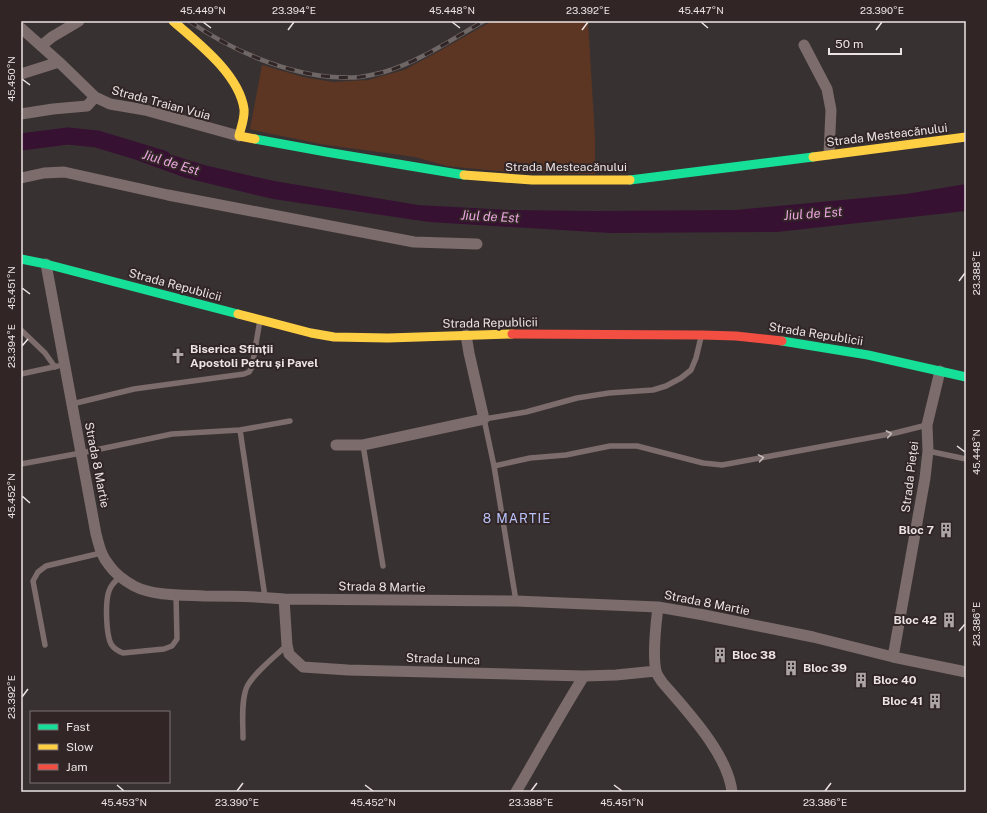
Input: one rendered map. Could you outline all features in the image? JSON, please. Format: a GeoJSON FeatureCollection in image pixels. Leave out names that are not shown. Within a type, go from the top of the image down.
{"type":"FeatureCollection","features":[{"type":"Feature","properties":{"kind":"main road"},"geometry":{"type":"LineString","coordinates":[[173,21],[218,63],[231,78],[240,93],[244,108],[239,136]]}},
{"type":"Feature","properties":{"kind":"main road","name":"Strada Mesteacănului"},"geometry":{"type":"LineString","coordinates":[[239,136],[438,171],[499,178],[589,181],[632,180],[966,137]]}},
{"type":"Feature","properties":{"kind":"main road","name":"Strada Republicii"},"geometry":{"type":"LineString","coordinates":[[21,259],[46,264],[311,333],[339,337],[365,338],[466,335],[731,335],[789,341],[880,357],[966,377]]}},
{"type":"Feature","properties":{"kind":"street"},"geometry":{"type":"LineString","coordinates":[[41,46],[52,37],[79,21]]}},
{"type":"Feature","properties":{"kind":"street","name":"Strada Traian Vuia"},"geometry":{"type":"LineString","coordinates":[[21,28],[95,97],[110,104],[145,110],[239,136]]}},
{"type":"Feature","properties":{"kind":"street"},"geometry":{"type":"LineString","coordinates":[[804,45],[827,89],[831,110],[829,154]]}},
{"type":"Feature","properties":{"kind":"street"},"geometry":{"type":"LineString","coordinates":[[21,74],[59,62]]}},
{"type":"Feature","properties":{"kind":"street"},"geometry":{"type":"LineString","coordinates":[[21,114],[87,106],[95,97]]}},
{"type":"Feature","properties":{"kind":"street"},"geometry":{"type":"LineString","coordinates":[[21,178],[44,173],[64,172],[176,196],[414,242],[477,244]]}},
{"type":"Feature","properties":{"kind":"street","name":"Strada 8 Martie"},"geometry":{"type":"LineString","coordinates":[[46,264],[60,366],[72,404],[96,534],[101,553],[108,565],[120,577],[135,587],[176,595],[265,597],[284,599],[516,601],[658,607],[704,614],[813,637],[893,657],[966,672]]}},
{"type":"Feature","properties":{"kind":"street"},"geometry":{"type":"LineString","coordinates":[[336,445],[363,446],[484,419],[466,335]]}},
{"type":"Feature","properties":{"kind":"street","name":"Strada Pieței"},"geometry":{"type":"LineString","coordinates":[[893,657],[918,520],[928,450],[927,425],[940,371]]}},
{"type":"Feature","properties":{"kind":"street","name":"Strada Lunca"},"geometry":{"type":"LineString","coordinates":[[284,599],[289,654],[303,667],[348,670],[584,676],[616,675],[656,671]]}},
{"type":"Feature","properties":{"kind":"street"},"geometry":{"type":"LineString","coordinates":[[658,607],[656,626],[656,671],[662,682],[711,742],[731,782],[732,792]]}},
{"type":"Feature","properties":{"kind":"street"},"geometry":{"type":"LineString","coordinates":[[516,792],[547,739],[554,724],[584,676]]}},
{"type":"Feature","properties":{"kind":"lane"},"geometry":{"type":"LineString","coordinates":[[72,404],[134,389],[244,374],[249,372],[252,368],[260,320]]}},
{"type":"Feature","properties":{"kind":"lane"},"geometry":{"type":"LineString","coordinates":[[21,330],[60,366]]}},
{"type":"Feature","properties":{"kind":"lane"},"geometry":{"type":"LineString","coordinates":[[516,601],[494,466],[484,419],[526,412],[577,398],[609,393],[653,390],[666,386],[681,378],[691,370],[696,358],[701,334]]}},
{"type":"Feature","properties":{"kind":"lane"},"geometry":{"type":"LineString","coordinates":[[21,374],[60,366]]}},
{"type":"Feature","properties":{"kind":"lane"},"geometry":{"type":"LineString","coordinates":[[21,464],[172,434],[240,430],[290,421]]}},
{"type":"Feature","properties":{"kind":"lane"},"geometry":{"type":"LineString","coordinates":[[494,466],[530,458],[566,455],[610,446],[637,446],[703,463],[722,465],[895,433],[927,425]]}},
{"type":"Feature","properties":{"kind":"lane"},"geometry":{"type":"LineString","coordinates":[[240,430],[265,597]]}},
{"type":"Feature","properties":{"kind":"lane"},"geometry":{"type":"LineString","coordinates":[[363,446],[383,566]]}},
{"type":"Feature","properties":{"kind":"lane"},"geometry":{"type":"LineString","coordinates":[[928,450],[966,459]]}},
{"type":"Feature","properties":{"kind":"lane"},"geometry":{"type":"LineString","coordinates":[[45,645],[33,581],[38,572],[46,566],[101,553]]}},
{"type":"Feature","properties":{"kind":"lane"},"geometry":{"type":"LineString","coordinates":[[120,577],[112,584],[108,592],[106,623],[111,643],[117,651],[123,653],[164,649],[172,646],[177,638],[176,595]]}},
{"type":"Feature","properties":{"kind":"lane"},"geometry":{"type":"LineString","coordinates":[[243,738],[243,705],[247,687],[254,677],[287,645]]}},
{"type":"Feature","properties":{"kind":"shaded area"},"geometry":{"type":"Polygon","coordinates":[[[492,21],[588,21],[595,137],[595,174],[508,172],[447,166],[415,157],[320,144],[250,129],[262,65],[303,77],[333,82],[368,80],[404,70],[492,21]]]}},
{"type":"Feature","properties":{"kind":"water"},"geometry":{"type":"Polygon","coordinates":[[[144,146],[204,165],[274,181],[418,205],[509,210],[736,210],[906,194],[966,184],[966,211],[777,232],[610,233],[429,222],[273,199],[186,178],[139,161],[144,146]]]}},
{"type":"Feature","properties":{"kind":"waterway","name":"Jiul de Est"},"geometry":{"type":"LineString","coordinates":[[21,142],[68,136],[97,139],[163,159]]}},
{"type":"Feature","properties":{"kind":"railway"},"geometry":{"type":"LineString","coordinates":[[189,21],[227,44],[270,63],[315,75],[338,77],[363,77],[397,68],[435,50],[484,21]]}},
{"type":"Feature","properties":{"kind":"traffic: fast"},"geometry":{"type":"LineString","coordinates":[[255,139],[464,175]]}},
{"type":"Feature","properties":{"kind":"traffic: fast"},"geometry":{"type":"LineString","coordinates":[[630,180],[813,157]]}},
{"type":"Feature","properties":{"kind":"traffic: fast"},"geometry":{"type":"LineString","coordinates":[[21,259],[46,264],[238,314]]}},
{"type":"Feature","properties":{"kind":"traffic: fast"},"geometry":{"type":"LineString","coordinates":[[782,341],[868,355],[966,377]]}},
{"type":"Feature","properties":{"kind":"traffic: slow"},"geometry":{"type":"LineString","coordinates":[[173,21],[205,49],[226,72],[241,96],[244,109],[239,136],[255,139]]}},
{"type":"Feature","properties":{"kind":"traffic: slow"},"geometry":{"type":"LineString","coordinates":[[813,157],[966,137]]}},
{"type":"Feature","properties":{"kind":"traffic: slow"},"geometry":{"type":"LineString","coordinates":[[464,175],[532,180],[630,180]]}},
{"type":"Feature","properties":{"kind":"traffic: slow"},"geometry":{"type":"LineString","coordinates":[[238,314],[311,333],[334,337],[388,338],[512,334]]}},
{"type":"Feature","properties":{"kind":"traffic: jam"},"geometry":{"type":"LineString","coordinates":[[512,334],[702,335],[736,336],[782,341]]}},
{"type":"Feature","properties":{"kind":"place","name":"Biserica Sfinții Apostoli Petru și Pavel"},"geometry":{"type":"Point","coordinates":[178,356]}},
{"type":"Feature","properties":{"kind":"place","name":"Bloc 7"},"geometry":{"type":"Point","coordinates":[946,530]}},
{"type":"Feature","properties":{"kind":"place","name":"Bloc 42"},"geometry":{"type":"Point","coordinates":[949,620]}},
{"type":"Feature","properties":{"kind":"place","name":"Bloc 38"},"geometry":{"type":"Point","coordinates":[720,655]}},
{"type":"Feature","properties":{"kind":"place","name":"Bloc 39"},"geometry":{"type":"Point","coordinates":[791,668]}},
{"type":"Feature","properties":{"kind":"place","name":"Bloc 40"},"geometry":{"type":"Point","coordinates":[861,680]}},
{"type":"Feature","properties":{"kind":"place","name":"Bloc 41"},"geometry":{"type":"Point","coordinates":[935,701]}},
{"type":"Feature","properties":{"kind":"district","name":"8 MARTIE"},"geometry":{"type":"Point","coordinates":[517,518]}}]}
